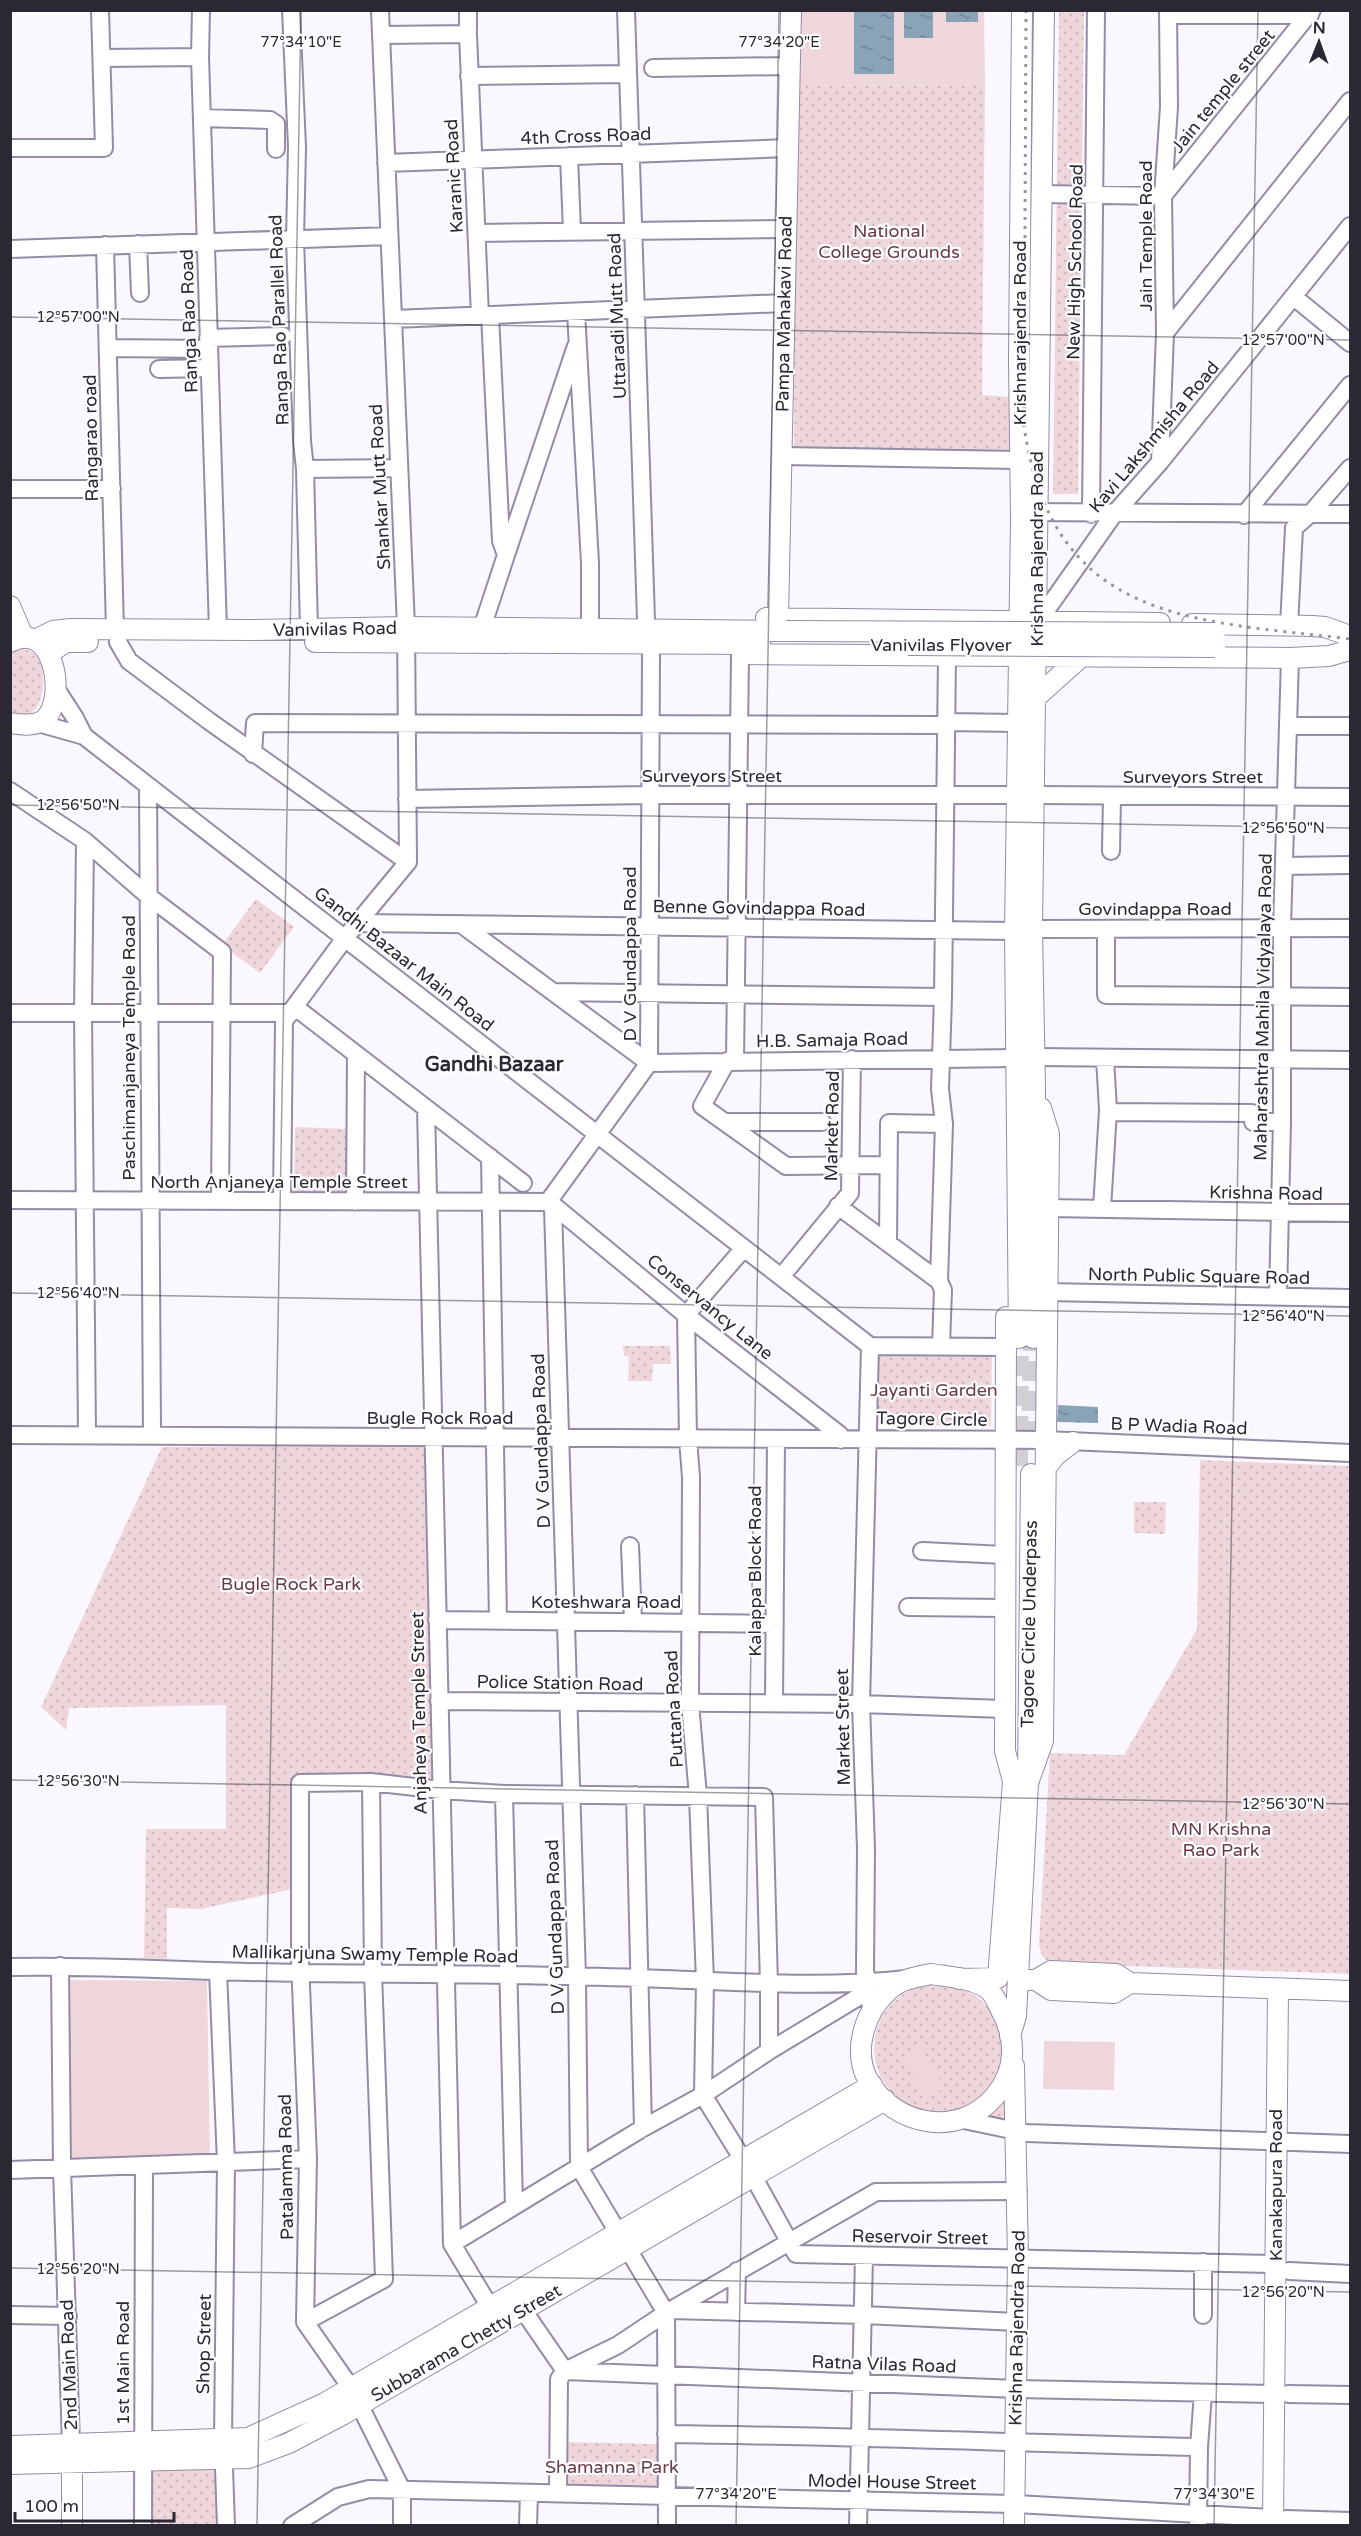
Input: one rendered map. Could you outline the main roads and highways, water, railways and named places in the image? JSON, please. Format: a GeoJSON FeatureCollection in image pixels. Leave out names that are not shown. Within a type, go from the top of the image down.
{"type":"FeatureCollection","features":[{"type":"Feature","properties":{"kind":"main road","name":"Pampa Mahakavi Road"},"geometry":{"type":"LineString","coordinates":[[784,631],[782,456],[790,10]]}},
{"type":"Feature","properties":{"kind":"main road","name":"Krishnarajendra Road"},"geometry":{"type":"LineString","coordinates":[[1022,10],[1019,361],[1021,460],[1030,512],[1027,657]]}},
{"type":"Feature","properties":{"kind":"main road","name":"Krishna Rajendra Road"},"geometry":{"type":"LineString","coordinates":[[1030,512],[1038,360],[1044,10]]}},
{"type":"Feature","properties":{"kind":"main road"},"geometry":{"type":"LineString","coordinates":[[10,606],[29,643],[54,665],[55,687],[46,718],[38,723],[24,725],[10,723]]}},
{"type":"Feature","properties":{"kind":"main road"},"geometry":{"type":"LineString","coordinates":[[643,637],[740,654],[1027,657],[1290,658],[1329,656],[1350,642],[1325,627],[1288,626],[1029,622],[784,631]]}},
{"type":"Feature","properties":{"kind":"main road","name":"Vanivilas Road"},"geometry":{"type":"LineString","coordinates":[[29,643],[53,631],[249,642],[406,635],[482,628],[590,629],[643,637]]}},
{"type":"Feature","properties":{"kind":"main road","name":"Vanivilas Road"},"geometry":{"type":"LineString","coordinates":[[116,636],[218,630],[309,629],[406,635],[643,637]]}},
{"type":"Feature","properties":{"kind":"main road","name":"Vanivilas Flyover"},"geometry":{"type":"LineString","coordinates":[[643,637],[784,631],[1350,642]]}},
{"type":"Feature","properties":{"kind":"main road","name":"Krishna Rajendra Road"},"geometry":{"type":"LineString","coordinates":[[1019,1341],[1008,1133],[1016,1099],[1015,1058],[1024,930],[1025,795],[1035,698],[1027,657]]}},
{"type":"Feature","properties":{"kind":"main road","name":"Krishna Rajendra Road"},"geometry":{"type":"LineString","coordinates":[[1025,795],[1017,723],[1027,657]]}},
{"type":"Feature","properties":{"kind":"main road"},"geometry":{"type":"LineString","coordinates":[[1035,698],[1081,657]]}},
{"type":"Feature","properties":{"kind":"main road","name":"Krishna Rajendra Road"},"geometry":{"type":"LineString","coordinates":[[1024,930],[1035,1057],[1035,1088]]}},
{"type":"Feature","properties":{"kind":"main road"},"geometry":{"type":"LineString","coordinates":[[1010,2036],[1016,2016],[1021,1782],[1042,1741],[1031,1467],[1045,1440],[1049,1134],[1035,1088]]}},
{"type":"Feature","properties":{"kind":"main road"},"geometry":{"type":"LineString","coordinates":[[1021,1782],[1005,1751],[1006,1440],[1019,1341],[1035,1088]]}},
{"type":"Feature","properties":{"kind":"main road"},"geometry":{"type":"LineString","coordinates":[[1031,1467],[1056,1455],[1073,1442]]}},
{"type":"Feature","properties":{"kind":"main road","name":"Tagore Circle Underpass"},"geometry":{"type":"LineString","coordinates":[[1021,1782],[1031,1467]]}},
{"type":"Feature","properties":{"kind":"main road"},"geometry":{"type":"LineString","coordinates":[[931,1974],[959,1979],[990,1990],[1007,2020],[1014,2057],[1005,2084],[977,2112],[959,2119],[927,2123],[902,2115],[872,2085],[861,2055],[864,2029],[871,2012],[890,1989],[908,1979],[931,1974]]}},
{"type":"Feature","properties":{"kind":"main road"},"geometry":{"type":"LineString","coordinates":[[959,1979],[1017,1979],[1051,1990],[1114,1993],[1130,1983],[1350,1991]]}},
{"type":"Feature","properties":{"kind":"main road","name":"Kanakapura Road"},"geometry":{"type":"LineString","coordinates":[[1279,2522],[1284,1989]]}},
{"type":"Feature","properties":{"kind":"main road","name":"Krishna Rajendra Road"},"geometry":{"type":"LineString","coordinates":[[1014,2057],[1018,2191],[1014,2526]]}},
{"type":"Feature","properties":{"kind":"main road","name":"Subbarama Chetty Street"},"geometry":{"type":"LineString","coordinates":[[356,2396],[490,2307],[623,2241],[748,2168],[872,2085]]}},
{"type":"Feature","properties":{"kind":"main road","name":"Subbarama Chetty Street"},"geometry":{"type":"LineString","coordinates":[[748,2168],[885,2100]]}},
{"type":"Feature","properties":{"kind":"main road","name":"Subbarama Chetty Street"},"geometry":{"type":"LineString","coordinates":[[10,2446],[72,2453],[223,2449],[325,2403],[356,2396],[523,2310],[623,2241]]}},
{"type":"Feature","properties":{"kind":"main road","name":"Subbarama Chetty Street"},"geometry":{"type":"LineString","coordinates":[[10,2464],[72,2453]]}},
{"type":"Feature","properties":{"kind":"main road","name":"2nd Main Road"},"geometry":{"type":"LineString","coordinates":[[72,2453],[72,2526]]}},
{"type":"Feature","properties":{"kind":"water"},"geometry":{"type":"Polygon","coordinates":[[[854,11],[894,11],[894,74],[854,74],[854,11]]]}},
{"type":"Feature","properties":{"kind":"water"},"geometry":{"type":"Polygon","coordinates":[[[904,11],[933,11],[933,38],[904,38],[904,11]]]}},
{"type":"Feature","properties":{"kind":"water"},"geometry":{"type":"Polygon","coordinates":[[[946,11],[978,11],[978,22],[946,22],[946,11]]]}},
{"type":"Feature","properties":{"kind":"water"},"geometry":{"type":"Polygon","coordinates":[[[1058,1405],[1098,1407],[1098,1423],[1057,1422],[1058,1405]]]}},
{"type":"Feature","properties":{"kind":"tunnel"},"geometry":{"type":"LineString","coordinates":[[1018,1466],[1019,1338]]}},
{"type":"Feature","properties":{"kind":"tunnel"},"geometry":{"type":"LineString","coordinates":[[1031,1441],[1033,1338]]}},
{"type":"Feature","properties":{"kind":"railway"},"geometry":{"type":"LineString","coordinates":[[1026,10],[1024,426],[1039,491],[1064,539],[1097,575],[1138,599],[1184,615],[1236,625],[1350,639]]}},
{"type":"Feature","properties":{"kind":"district","name":"Gandhi Bazaar"},"geometry":{"type":"Point","coordinates":[494,1065]}},
{"type":"Feature","properties":{"kind":"park label","name":"National College Grounds"},"geometry":{"type":"Point","coordinates":[889,241]}},
{"type":"Feature","properties":{"kind":"park label","name":"Jayanti Garden"},"geometry":{"type":"Point","coordinates":[934,1390]}},
{"type":"Feature","properties":{"kind":"park label","name":"Bugle Rock Park"},"geometry":{"type":"Point","coordinates":[291,1584]}},
{"type":"Feature","properties":{"kind":"park label","name":"MN Krishna Rao Park"},"geometry":{"type":"Point","coordinates":[1221,1839]}},
{"type":"Feature","properties":{"kind":"park label","name":"Shamanna Park"},"geometry":{"type":"Point","coordinates":[612,2467]}}]}
